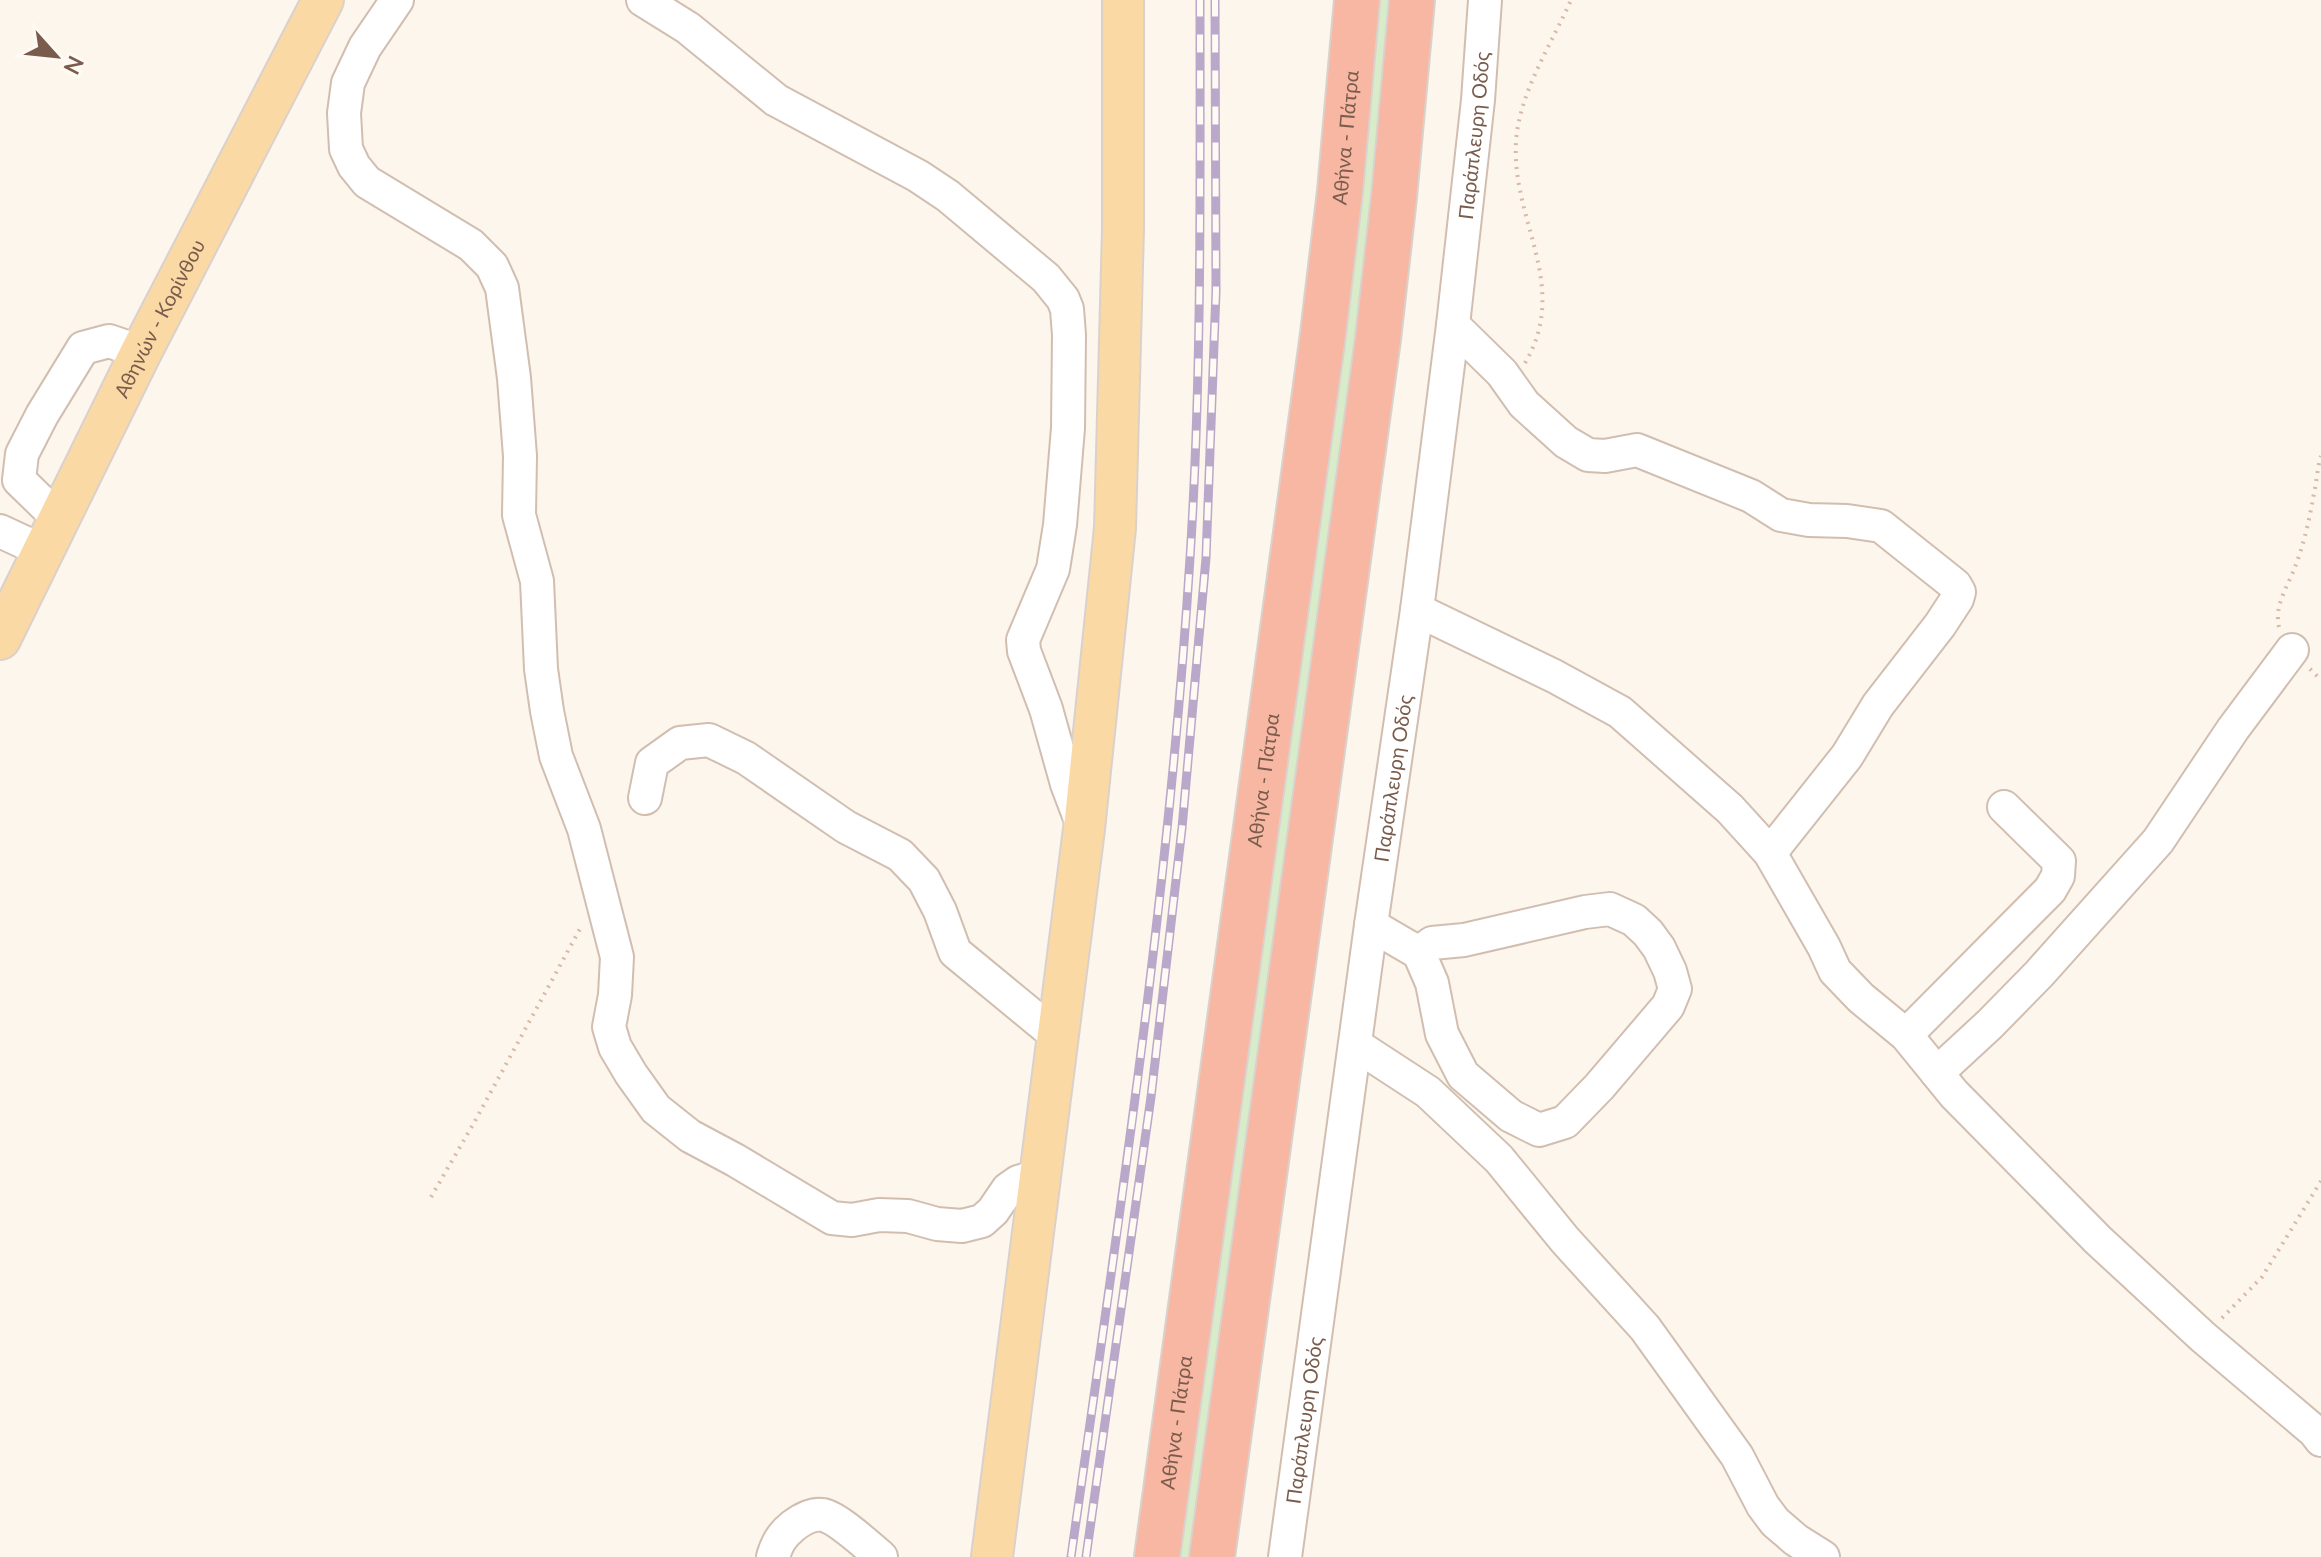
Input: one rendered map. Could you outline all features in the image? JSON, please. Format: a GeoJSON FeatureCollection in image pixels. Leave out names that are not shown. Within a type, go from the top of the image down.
{"type":"FeatureCollection","features":[{"type":"Feature","properties":{"kind":"highway","name":"Αθήνα - Πάτρα"},"geometry":{"type":"LineString","coordinates":[[1157,1557],[1323,334],[1357,0]]}},
{"type":"Feature","properties":{"kind":"highway"},"geometry":{"type":"LineString","coordinates":[[1212,1557],[1378,339],[1412,0]]}},
{"type":"Feature","properties":{"kind":"main road","name":"Αθηνών - Κορίνθου"},"geometry":{"type":"LineString","coordinates":[[0,639],[141,352],[323,0]]}},
{"type":"Feature","properties":{"kind":"main road"},"geometry":{"type":"LineString","coordinates":[[992,1557],[1084,829],[1115,528],[1123,229],[1123,0]]}},
{"type":"Feature","properties":{"kind":"street"},"geometry":{"type":"LineString","coordinates":[[397,0],[365,47],[348,83],[344,113],[346,149],[367,182],[471,245],[492,266],[502,288],[516,393],[520,456],[519,515],[537,581],[541,669],[547,711],[556,756],[584,829],[617,957],[609,1027],[615,1047],[656,1109],[690,1136],[832,1218],[852,1220],[879,1215],[908,1216],[937,1224],[962,1226],[982,1221],[1008,1189],[1018,1182],[1041,1175]]}},
{"type":"Feature","properties":{"kind":"street"},"geometry":{"type":"LineString","coordinates":[[643,0],[688,28],[776,100],[918,176],[948,196],[1046,278],[1063,299],[1069,335],[1068,428],[1060,525],[1053,569],[1023,640],[1024,651],[1084,829]]}},
{"type":"Feature","properties":{"kind":"street","name":"Παράπλευρη Οδός"},"geometry":{"type":"LineString","coordinates":[[1285,1557],[1417,610],[1453,325],[1478,100],[1485,0]]}},
{"type":"Feature","properties":{"kind":"street"},"geometry":{"type":"LineString","coordinates":[[1453,325],[1502,373],[1524,404],[1566,442],[1588,455],[1605,456],[1637,450],[1751,496],[1781,515],[1881,526],[1955,585],[1959,592],[1957,599],[1940,625],[1878,705],[1847,756],[1770,853]]}},
{"type":"Feature","properties":{"kind":"street"},"geometry":{"type":"LineString","coordinates":[[51,535],[19,480],[22,454],[83,348],[109,341],[141,352]]}},
{"type":"Feature","properties":{"kind":"street"},"geometry":{"type":"LineString","coordinates":[[0,531],[51,535]]}},
{"type":"Feature","properties":{"kind":"street"},"geometry":{"type":"LineString","coordinates":[[1417,610],[1554,676],[1620,712],[1730,809],[1770,853],[1835,971],[1861,998],[1906,1035],[1954,1094],[2098,1240],[2321,1440]]}},
{"type":"Feature","properties":{"kind":"street"},"geometry":{"type":"LineString","coordinates":[[1937,1073],[2039,974],[2158,841],[2233,729],[2292,650]]}},
{"type":"Feature","properties":{"kind":"street"},"geometry":{"type":"LineString","coordinates":[[645,798],[652,763],[680,743],[709,740],[746,758],[846,827],[900,855],[924,880],[940,911],[955,952],[1057,1036]]}},
{"type":"Feature","properties":{"kind":"street"},"geometry":{"type":"LineString","coordinates":[[1906,1035],[2050,890],[2058,876],[2059,861],[2004,807]]}},
{"type":"Feature","properties":{"kind":"street"},"geometry":{"type":"LineString","coordinates":[[1371,925],[1419,953],[1432,983],[1442,1034],[1463,1075],[1511,1116],[1539,1130],[1565,1122],[1599,1087],[1668,1006],[1675,989],[1659,948],[1648,933],[1634,920],[1610,909],[1464,940],[1432,943],[1419,953]]}},
{"type":"Feature","properties":{"kind":"street"},"geometry":{"type":"LineString","coordinates":[[1356,1045],[1428,1092],[1499,1159],[1565,1240],[1645,1328],[1737,1456],[1763,1506],[1775,1522],[1823,1557]]}},
{"type":"Feature","properties":{"kind":"street"},"geometry":{"type":"LineString","coordinates":[[773,1557],[777,1541],[791,1528],[805,1517],[824,1515],[881,1557]]}},
{"type":"Feature","properties":{"kind":"path"},"geometry":{"type":"LineString","coordinates":[[1510,384],[1536,340],[1544,308],[1537,254],[1520,188],[1516,140],[1534,79],[1571,0]]}},
{"type":"Feature","properties":{"kind":"path"},"geometry":{"type":"LineString","coordinates":[[2321,456],[2299,554],[2282,595],[2278,622],[2284,642],[2321,680]]}},
{"type":"Feature","properties":{"kind":"path"},"geometry":{"type":"LineString","coordinates":[[431,1197],[582,925]]}},
{"type":"Feature","properties":{"kind":"path"},"geometry":{"type":"LineString","coordinates":[[2203,1337],[2262,1277],[2321,1181]]}},
{"type":"Feature","properties":{"kind":"green space"},"geometry":{"type":"Polygon","coordinates":[[[1378,0],[1390,0],[1356,335],[1190,1557],[1178,1557],[1378,0]]]}},
{"type":"Feature","properties":{"kind":"railway"},"geometry":{"type":"LineString","coordinates":[[1071,1557],[1156,934],[1181,683],[1197,418],[1200,0]]}},
{"type":"Feature","properties":{"kind":"railway"},"geometry":{"type":"LineString","coordinates":[[1086,1557],[1151,1097],[1182,828],[1206,558],[1216,291],[1215,0]]}}]}
